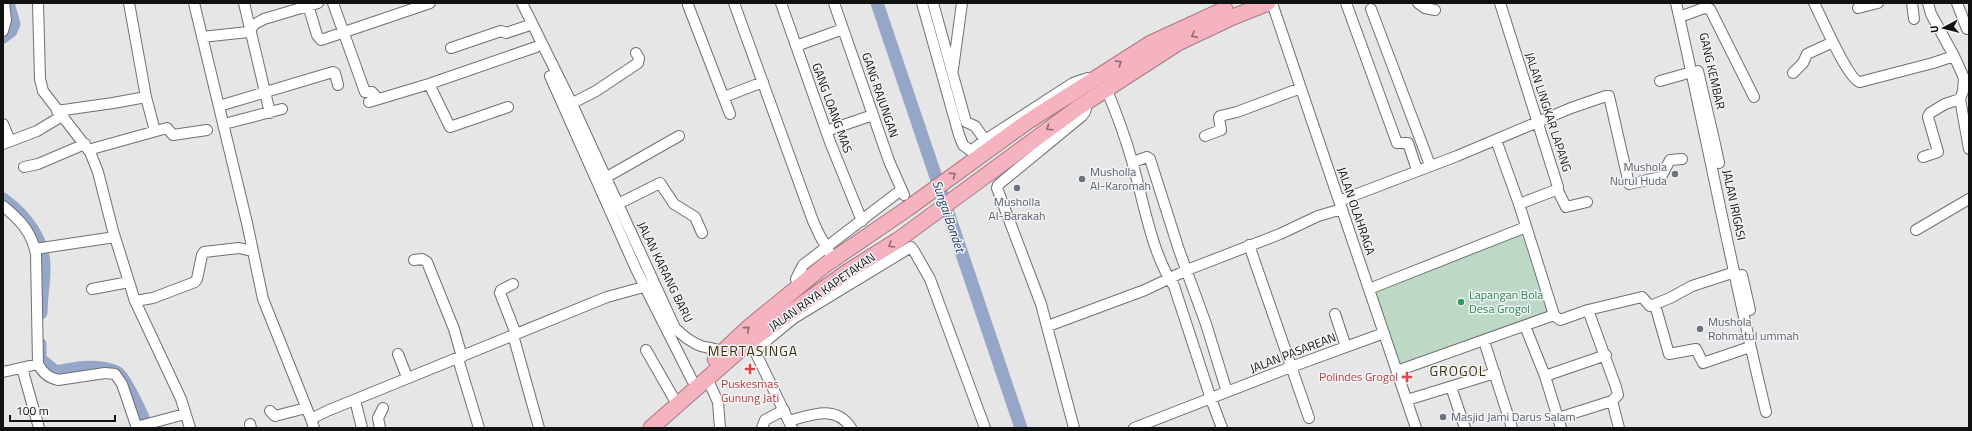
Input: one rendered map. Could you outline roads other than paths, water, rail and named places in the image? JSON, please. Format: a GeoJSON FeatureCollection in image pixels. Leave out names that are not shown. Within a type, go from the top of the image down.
{"type":"FeatureCollection","features":[{"type":"Feature","properties":{"kind":"highway"},"geometry":{"type":"LineString","coordinates":[[727,354],[830,254],[906,196],[970,163],[1027,122],[1178,43],[1222,11],[1241,3]]}},
{"type":"Feature","properties":{"kind":"highway"},"geometry":{"type":"LineString","coordinates":[[1222,11],[1268,3]]}},
{"type":"Feature","properties":{"kind":"highway","name":"JALAN RAYA KAPETAKAN"},"geometry":{"type":"LineString","coordinates":[[652,428],[675,401],[727,354],[752,346],[847,272],[898,240],[983,176],[1088,101],[1101,83]]}},
{"type":"Feature","properties":{"kind":"highway","name":"JALAN RAYA KAPETAKAN"},"geometry":{"type":"LineString","coordinates":[[639,428],[675,401]]}},
{"type":"Feature","properties":{"kind":"street"},"geometry":{"type":"LineString","coordinates":[[3,31],[6,20],[5,3]]}},
{"type":"Feature","properties":{"kind":"street"},"geometry":{"type":"LineString","coordinates":[[38,3],[42,86],[59,114],[87,147],[98,172],[115,237],[129,282],[174,386],[190,428]]}},
{"type":"Feature","properties":{"kind":"street"},"geometry":{"type":"LineString","coordinates":[[129,3],[146,97],[154,130]]}},
{"type":"Feature","properties":{"kind":"street"},"geometry":{"type":"LineString","coordinates":[[194,3],[224,124],[263,299],[313,423],[355,400],[406,378],[460,358],[607,297],[650,285],[702,375],[714,392],[718,402],[720,428]]}},
{"type":"Feature","properties":{"kind":"street"},"geometry":{"type":"LineString","coordinates":[[244,3],[252,29],[270,113]]}},
{"type":"Feature","properties":{"kind":"street"},"geometry":{"type":"LineString","coordinates":[[333,3],[365,92],[372,92],[374,100],[429,84],[536,47]]}},
{"type":"Feature","properties":{"kind":"street"},"geometry":{"type":"LineString","coordinates":[[202,38],[248,32],[255,24],[264,19],[313,4],[319,39],[326,38],[430,3]]}},
{"type":"Feature","properties":{"kind":"street"},"geometry":{"type":"LineString","coordinates":[[517,3],[536,47],[569,106],[605,178],[612,202]]}},
{"type":"Feature","properties":{"kind":"street"},"geometry":{"type":"LineString","coordinates":[[522,3],[612,202]]}},
{"type":"Feature","properties":{"kind":"street"},"geometry":{"type":"LineString","coordinates":[[734,3],[806,201],[830,254],[862,221],[906,196]]}},
{"type":"Feature","properties":{"kind":"street","name":"GANG LOANG MAS"},"geometry":{"type":"LineString","coordinates":[[781,3],[826,130],[862,221]]}},
{"type":"Feature","properties":{"kind":"street","name":"GANG RAJUNGAN"},"geometry":{"type":"LineString","coordinates":[[834,3],[873,115],[906,196]]}},
{"type":"Feature","properties":{"kind":"street"},"geometry":{"type":"LineString","coordinates":[[922,3],[959,135],[963,145],[971,151],[985,140],[1073,83],[1086,78],[1101,83],[1132,162],[1154,240],[1168,280],[1174,286],[1222,428]]}},
{"type":"Feature","properties":{"kind":"street"},"geometry":{"type":"LineString","coordinates":[[933,3],[965,113],[974,119],[975,126],[985,140]]}},
{"type":"Feature","properties":{"kind":"street"},"geometry":{"type":"LineString","coordinates":[[953,71],[962,3]]}},
{"type":"Feature","properties":{"kind":"street","name":"JALAN OLAHRAGA"},"geometry":{"type":"LineString","coordinates":[[1272,3],[1416,428]]}},
{"type":"Feature","properties":{"kind":"street"},"geometry":{"type":"LineString","coordinates":[[1346,3],[1397,143],[1408,143],[1417,170]]}},
{"type":"Feature","properties":{"kind":"street"},"geometry":{"type":"LineString","coordinates":[[1418,3],[1425,8],[1435,10]]}},
{"type":"Feature","properties":{"kind":"street","name":"JALAN LINGKAR LAPANG"},"geometry":{"type":"LineString","coordinates":[[1500,3],[1557,189],[1519,204]]}},
{"type":"Feature","properties":{"kind":"street"},"geometry":{"type":"LineString","coordinates":[[1676,3],[1692,72],[1712,145],[1766,412]]}},
{"type":"Feature","properties":{"kind":"street","name":"GANG KEMBAR"},"geometry":{"type":"LineString","coordinates":[[1682,3],[1712,145]]}},
{"type":"Feature","properties":{"kind":"street"},"geometry":{"type":"LineString","coordinates":[[1814,3],[1853,79],[1860,82],[1933,64],[1954,56]]}},
{"type":"Feature","properties":{"kind":"street"},"geometry":{"type":"LineString","coordinates":[[1858,8],[1878,3]]}},
{"type":"Feature","properties":{"kind":"street"},"geometry":{"type":"LineString","coordinates":[[1912,3],[1914,19]]}},
{"type":"Feature","properties":{"kind":"street"},"geometry":{"type":"LineString","coordinates":[[1928,3],[1931,14],[1964,78],[1963,91],[1960,99],[1969,150]]}},
{"type":"Feature","properties":{"kind":"street"},"geometry":{"type":"LineString","coordinates":[[1957,3],[1967,30]]}},
{"type":"Feature","properties":{"kind":"street"},"geometry":{"type":"LineString","coordinates":[[688,6],[730,114]]}},
{"type":"Feature","properties":{"kind":"street"},"geometry":{"type":"LineString","coordinates":[[1685,15],[1704,8],[1710,9],[1754,97]]}},
{"type":"Feature","properties":{"kind":"street"},"geometry":{"type":"LineString","coordinates":[[1371,9],[1430,165]]}},
{"type":"Feature","properties":{"kind":"street"},"geometry":{"type":"LineString","coordinates":[[451,48],[501,31],[506,33],[527,26]]}},
{"type":"Feature","properties":{"kind":"street"},"geometry":{"type":"LineString","coordinates":[[796,46],[843,29]]}},
{"type":"Feature","properties":{"kind":"street"},"geometry":{"type":"LineString","coordinates":[[1793,73],[1803,63],[1807,54],[1833,42]]}},
{"type":"Feature","properties":{"kind":"street"},"geometry":{"type":"LineString","coordinates":[[569,106],[638,63],[639,58],[636,53]]}},
{"type":"Feature","properties":{"kind":"street"},"geometry":{"type":"LineString","coordinates":[[219,106],[333,72],[335,73],[338,85]]}},
{"type":"Feature","properties":{"kind":"street"},"geometry":{"type":"LineString","coordinates":[[1660,81],[1692,72]]}},
{"type":"Feature","properties":{"kind":"street"},"geometry":{"type":"LineString","coordinates":[[724,97],[763,82]]}},
{"type":"Feature","properties":{"kind":"street"},"geometry":{"type":"LineString","coordinates":[[429,84],[450,128],[508,107]]}},
{"type":"Feature","properties":{"kind":"street"},"geometry":{"type":"LineString","coordinates":[[1205,136],[1221,130],[1220,116],[1237,112],[1301,88]]}},
{"type":"Feature","properties":{"kind":"street"},"geometry":{"type":"LineString","coordinates":[[1048,326],[1145,290],[1187,270],[1280,234],[1417,170],[1608,96],[1629,184],[1661,177],[1670,160],[1682,159]]}},
{"type":"Feature","properties":{"kind":"street"},"geometry":{"type":"LineString","coordinates":[[3,124],[7,143],[37,131],[59,114],[146,97]]}},
{"type":"Feature","properties":{"kind":"street"},"geometry":{"type":"LineString","coordinates":[[1923,157],[1938,152],[1929,122],[1930,113],[1945,104],[1960,99]]}},
{"type":"Feature","properties":{"kind":"street"},"geometry":{"type":"LineString","coordinates":[[1074,428],[1048,326],[1035,284],[997,188],[1002,182],[1082,116],[1085,112],[1088,101]]}},
{"type":"Feature","properties":{"kind":"street"},"geometry":{"type":"LineString","coordinates":[[224,124],[282,110]]}},
{"type":"Feature","properties":{"kind":"street"},"geometry":{"type":"LineString","coordinates":[[826,130],[873,115]]}},
{"type":"Feature","properties":{"kind":"street"},"geometry":{"type":"LineString","coordinates":[[24,167],[38,164],[87,147],[154,130],[167,128],[173,136],[207,130]]}},
{"type":"Feature","properties":{"kind":"street"},"geometry":{"type":"LineString","coordinates":[[605,178],[679,136]]}},
{"type":"Feature","properties":{"kind":"street"},"geometry":{"type":"LineString","coordinates":[[1496,140],[1519,204],[1554,315],[1560,320],[1588,310],[1642,298],[1648,306],[1655,305],[1692,286],[1735,272]]}},
{"type":"Feature","properties":{"kind":"street"},"geometry":{"type":"LineString","coordinates":[[1132,162],[1147,157],[1150,158],[1164,206],[1206,324],[1227,392]]}},
{"type":"Feature","properties":{"kind":"street"},"geometry":{"type":"LineString","coordinates":[[612,202],[660,183],[674,204],[695,217],[702,232]]}},
{"type":"Feature","properties":{"kind":"street"},"geometry":{"type":"LineString","coordinates":[[1557,189],[1566,207],[1587,202]]}},
{"type":"Feature","properties":{"kind":"street"},"geometry":{"type":"LineString","coordinates":[[1916,230],[1969,199]]}},
{"type":"Feature","properties":{"kind":"street","name":"JALAN KARANG BARU"},"geometry":{"type":"LineString","coordinates":[[612,202],[650,285],[675,328],[686,339],[727,354]]}},
{"type":"Feature","properties":{"kind":"street"},"geometry":{"type":"LineString","coordinates":[[3,206],[17,217],[41,248],[38,364],[45,374],[52,379],[58,380],[105,373],[114,374],[122,384],[140,426],[185,414]]}},
{"type":"Feature","properties":{"kind":"street"},"geometry":{"type":"LineString","coordinates":[[1369,289],[1526,227]]}},
{"type":"Feature","properties":{"kind":"street","name":"JALAN IRIGASI"},"geometry":{"type":"LineString","coordinates":[[1730,234],[1735,272],[1743,294]]}},
{"type":"Feature","properties":{"kind":"street"},"geometry":{"type":"LineString","coordinates":[[41,248],[115,237]]}},
{"type":"Feature","properties":{"kind":"street"},"geometry":{"type":"LineString","coordinates":[[1249,245],[1309,418]]}},
{"type":"Feature","properties":{"kind":"street"},"geometry":{"type":"LineString","coordinates":[[851,428],[842,418],[835,414],[827,413],[791,425],[752,346],[794,318],[911,247],[930,279],[984,428]]}},
{"type":"Feature","properties":{"kind":"street"},"geometry":{"type":"LineString","coordinates":[[136,301],[153,298],[195,282],[197,279],[202,253],[204,252],[239,248],[252,251]]}},
{"type":"Feature","properties":{"kind":"street"},"geometry":{"type":"LineString","coordinates":[[414,260],[422,259],[427,262],[454,329],[460,358],[479,428]]}},
{"type":"Feature","properties":{"kind":"street"},"geometry":{"type":"LineString","coordinates":[[92,289],[129,282]]}},
{"type":"Feature","properties":{"kind":"street"},"geometry":{"type":"LineString","coordinates":[[513,284],[501,290],[500,293],[515,334],[539,428]]}},
{"type":"Feature","properties":{"kind":"street"},"geometry":{"type":"LineString","coordinates":[[1655,305],[1669,354],[1696,349],[1703,363],[1752,343]]}},
{"type":"Feature","properties":{"kind":"street"},"geometry":{"type":"LineString","coordinates":[[1558,418],[1612,401],[1617,397],[1617,392],[1606,355],[1588,310]]}},
{"type":"Feature","properties":{"kind":"street"},"geometry":{"type":"LineString","coordinates":[[1335,314],[1346,347]]}},
{"type":"Feature","properties":{"kind":"street"},"geometry":{"type":"LineString","coordinates":[[1397,371],[1554,315]]}},
{"type":"Feature","properties":{"kind":"street"},"geometry":{"type":"LineString","coordinates":[[1525,326],[1545,376],[1561,428]]}},
{"type":"Feature","properties":{"kind":"street","name":"JALAN PASAREAN"},"geometry":{"type":"LineString","coordinates":[[1134,428],[1291,367],[1384,333]]}},
{"type":"Feature","properties":{"kind":"street"},"geometry":{"type":"LineString","coordinates":[[1484,341],[1512,428]]}},
{"type":"Feature","properties":{"kind":"street"},"geometry":{"type":"LineString","coordinates":[[646,350],[675,401]]}},
{"type":"Feature","properties":{"kind":"street"},"geometry":{"type":"LineString","coordinates":[[398,354],[406,378]]}},
{"type":"Feature","properties":{"kind":"street"},"geometry":{"type":"LineString","coordinates":[[1545,376],[1606,355]]}},
{"type":"Feature","properties":{"kind":"street"},"geometry":{"type":"LineString","coordinates":[[3,372],[38,364]]}},
{"type":"Feature","properties":{"kind":"street"},"geometry":{"type":"LineString","coordinates":[[22,368],[39,428]]}},
{"type":"Feature","properties":{"kind":"street"},"geometry":{"type":"LineString","coordinates":[[1407,400],[1495,373]]}},
{"type":"Feature","properties":{"kind":"street"},"geometry":{"type":"LineString","coordinates":[[1451,387],[1465,428]]}},
{"type":"Feature","properties":{"kind":"street"},"geometry":{"type":"LineString","coordinates":[[355,400],[362,428]]}},
{"type":"Feature","properties":{"kind":"street"},"geometry":{"type":"LineString","coordinates":[[1612,401],[1619,428]]}},
{"type":"Feature","properties":{"kind":"street"},"geometry":{"type":"LineString","coordinates":[[270,411],[275,416],[306,408]]}},
{"type":"Feature","properties":{"kind":"street"},"geometry":{"type":"LineString","coordinates":[[380,428],[378,418],[383,408]]}},
{"type":"Feature","properties":{"kind":"street"},"geometry":{"type":"LineString","coordinates":[[762,428],[765,420],[784,410]]}},
{"type":"Feature","properties":{"kind":"waterway"},"geometry":{"type":"LineString","coordinates":[[3,37],[11,31],[14,24],[8,3]]}},
{"type":"Feature","properties":{"kind":"waterway","name":"Sungai Bondet"},"geometry":{"type":"LineString","coordinates":[[877,3],[1021,428]]}},
{"type":"Feature","properties":{"kind":"waterway"},"geometry":{"type":"LineString","coordinates":[[3,199],[26,221],[32,229],[41,248],[44,269],[41,313]]}},
{"type":"Feature","properties":{"kind":"waterway"},"geometry":{"type":"LineString","coordinates":[[40,344],[40,359],[56,372],[96,367],[118,373],[129,390],[147,428]]}},
{"type":"Feature","properties":{"kind":"place","name":"Mushola Nurul Huda"},"geometry":{"type":"Point","coordinates":[1675,174]}},
{"type":"Feature","properties":{"kind":"place","name":"Musholla Al-Karomah"},"geometry":{"type":"Point","coordinates":[1082,179]}},
{"type":"Feature","properties":{"kind":"place","name":"Musholla Al-Barakah"},"geometry":{"type":"Point","coordinates":[1017,188]}},
{"type":"Feature","properties":{"kind":"place","name":"Lapangan Bola Desa Grogol"},"geometry":{"type":"Point","coordinates":[1461,302]}},
{"type":"Feature","properties":{"kind":"place","name":"Mushola Rohmatul ummah"},"geometry":{"type":"Point","coordinates":[1700,329]}},
{"type":"Feature","properties":{"kind":"place","name":"Puskesmas Gunung Jati"},"geometry":{"type":"Point","coordinates":[750,369]}},
{"type":"Feature","properties":{"kind":"place","name":"Polindes Grogol"},"geometry":{"type":"Point","coordinates":[1407,377]}},
{"type":"Feature","properties":{"kind":"place","name":"Masjid Jami Darus Salam"},"geometry":{"type":"Point","coordinates":[1443,417]}},
{"type":"Feature","properties":{"kind":"district","name":"MERTASINGA"},"geometry":{"type":"Point","coordinates":[753,351]}},
{"type":"Feature","properties":{"kind":"district","name":"GROGOL"},"geometry":{"type":"Point","coordinates":[1458,371]}}]}
